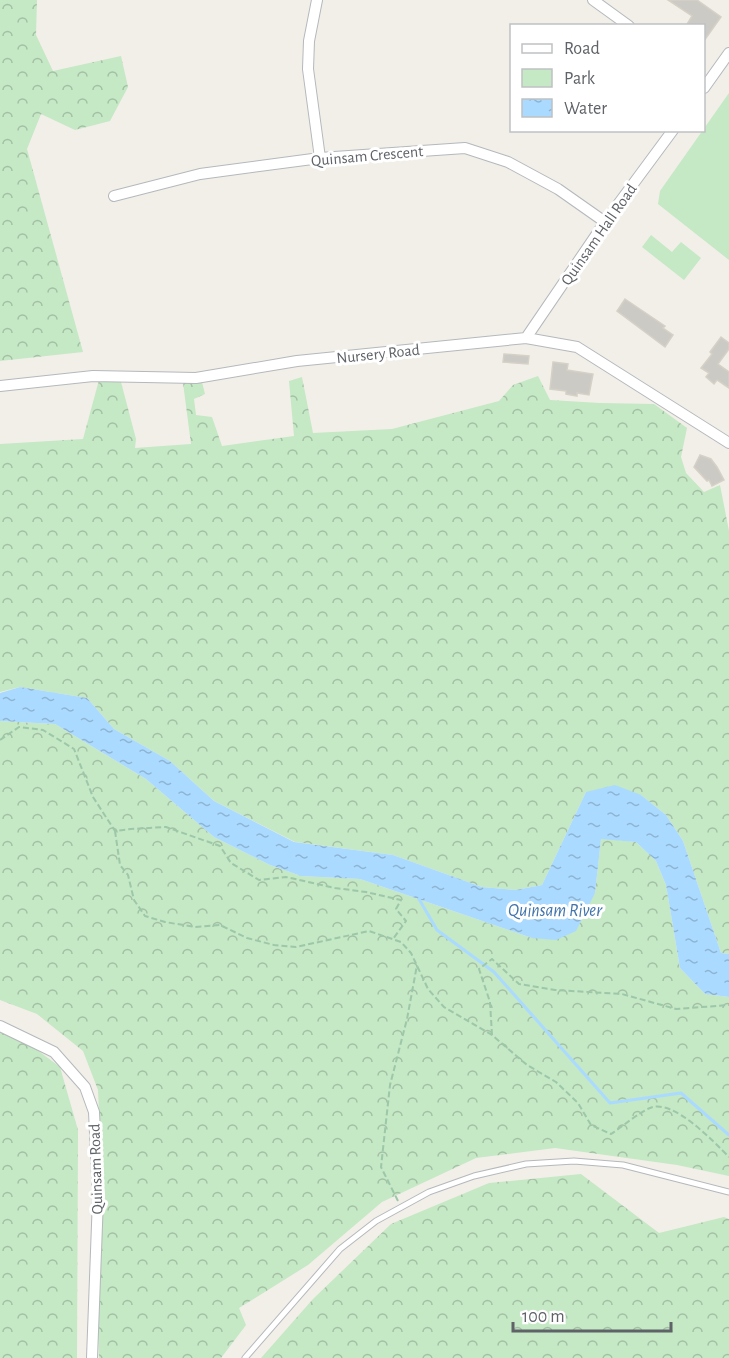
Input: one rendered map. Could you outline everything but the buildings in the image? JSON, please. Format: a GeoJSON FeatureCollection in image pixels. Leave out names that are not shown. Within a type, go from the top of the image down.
{"type":"FeatureCollection","features":[{"type":"Feature","properties":{"kind":"street"},"geometry":{"type":"LineString","coordinates":[[314,0],[308,69],[320,158]]}},
{"type":"Feature","properties":{"kind":"street"},"geometry":{"type":"LineString","coordinates":[[593,0],[626,24]]}},
{"type":"Feature","properties":{"kind":"street"},"geometry":{"type":"LineString","coordinates":[[705,83],[729,53]]}},
{"type":"Feature","properties":{"kind":"street","name":"Quinsam Hall Road"},"geometry":{"type":"LineString","coordinates":[[526,338],[605,222],[672,132]]}},
{"type":"Feature","properties":{"kind":"street","name":"Quinsam Crescent"},"geometry":{"type":"LineString","coordinates":[[114,196],[200,174],[320,158],[465,148],[508,162],[558,189],[605,222]]}},
{"type":"Feature","properties":{"kind":"street","name":"Nursery Road"},"geometry":{"type":"LineString","coordinates":[[0,386],[93,376],[196,378],[297,361],[526,338],[577,347],[729,443]]}},
{"type":"Feature","properties":{"kind":"street","name":"Quinsam Road"},"geometry":{"type":"LineString","coordinates":[[0,1026],[54,1052],[85,1087],[94,1112],[98,1198],[92,1358]]}},
{"type":"Feature","properties":{"kind":"lane"},"geometry":{"type":"LineString","coordinates":[[245,1358],[340,1249],[376,1221],[401,1207],[429,1192],[474,1176],[526,1164],[574,1161],[623,1165],[729,1192]]}},
{"type":"Feature","properties":{"kind":"path"},"geometry":{"type":"LineString","coordinates":[[0,740],[19,727],[43,730],[74,749],[93,797],[115,831],[120,865],[128,875],[134,900],[145,916],[195,927],[220,926],[247,938],[274,945],[296,947],[369,931],[402,942],[411,953],[428,989],[444,1007],[492,1035],[527,1065],[556,1082],[578,1104],[591,1125],[611,1134],[651,1107],[669,1108],[702,1130],[729,1157]]}},
{"type":"Feature","properties":{"kind":"path"},"geometry":{"type":"LineString","coordinates":[[115,831],[166,827],[220,846],[231,863],[259,880],[286,877],[401,900],[396,909],[406,921],[393,939]]}},
{"type":"Feature","properties":{"kind":"path"},"geometry":{"type":"LineString","coordinates":[[492,1035],[490,1002],[479,969],[492,959],[519,984],[555,990],[622,994],[676,1009],[729,1005]]}},
{"type":"Feature","properties":{"kind":"path"},"geometry":{"type":"LineString","coordinates":[[401,1207],[381,1167],[390,1085],[407,1019],[417,965]]}},
{"type":"Feature","properties":{"kind":"green space"},"geometry":{"type":"Polygon","coordinates":[[[0,0],[37,0],[36,35],[53,71],[121,56],[128,87],[110,121],[75,130],[41,114],[27,149],[83,352],[0,361],[0,0]]]}},
{"type":"Feature","properties":{"kind":"green space"},"geometry":{"type":"Polygon","coordinates":[[[729,93],[729,260],[658,204],[660,191],[702,132],[705,132],[705,127],[729,93]]]}},
{"type":"Feature","properties":{"kind":"green space"},"geometry":{"type":"Polygon","coordinates":[[[651,235],[672,252],[681,242],[701,258],[684,280],[642,247],[651,235]]]}},
{"type":"Feature","properties":{"kind":"green space"},"geometry":{"type":"Polygon","coordinates":[[[538,376],[550,400],[654,404],[687,428],[681,457],[686,473],[704,492],[720,485],[729,531],[729,954],[721,953],[683,841],[666,815],[641,795],[586,792],[542,885],[516,890],[482,887],[393,855],[295,842],[214,801],[170,761],[114,729],[87,698],[20,687],[0,692],[0,444],[83,439],[99,380],[121,382],[136,439],[135,448],[191,444],[183,383],[202,382],[205,394],[194,399],[196,415],[212,417],[222,446],[294,436],[289,381],[302,377],[313,433],[392,429],[499,401],[513,385],[538,376]]]}},
{"type":"Feature","properties":{"kind":"green space"},"geometry":{"type":"Polygon","coordinates":[[[0,721],[55,724],[146,779],[214,837],[270,865],[301,876],[360,879],[532,938],[595,893],[601,838],[636,842],[656,861],[666,885],[680,968],[705,994],[729,997],[729,1176],[677,1165],[555,1148],[476,1158],[382,1202],[308,1265],[239,1308],[246,1325],[221,1358],[99,1358],[98,1312],[103,1197],[98,1090],[83,1051],[37,1014],[0,1000],[0,721]]]}},
{"type":"Feature","properties":{"kind":"green space"},"geometry":{"type":"Polygon","coordinates":[[[0,1026],[9,1029],[60,1067],[78,1130],[77,1358],[0,1358],[0,1026]]]}},
{"type":"Feature","properties":{"kind":"green space"},"geometry":{"type":"Polygon","coordinates":[[[581,1174],[659,1233],[724,1217],[729,1219],[729,1358],[261,1358],[313,1299],[391,1224],[489,1183],[581,1174]]]}},
{"type":"Feature","properties":{"kind":"water","name":"Quinsam River"},"geometry":{"type":"Polygon","coordinates":[[[20,687],[87,698],[114,729],[170,761],[214,801],[294,842],[393,855],[482,887],[516,890],[542,885],[586,792],[615,785],[641,795],[666,815],[683,841],[721,953],[729,954],[729,997],[705,994],[680,968],[666,885],[656,861],[636,842],[601,839],[595,893],[576,931],[556,940],[532,938],[360,879],[301,876],[270,865],[214,837],[146,779],[55,724],[0,721],[0,693],[20,687]]]}},
{"type":"Feature","properties":{"kind":"waterway"},"geometry":{"type":"LineString","coordinates":[[419,899],[437,930],[494,972],[610,1103],[681,1093],[729,1135]]}}]}
